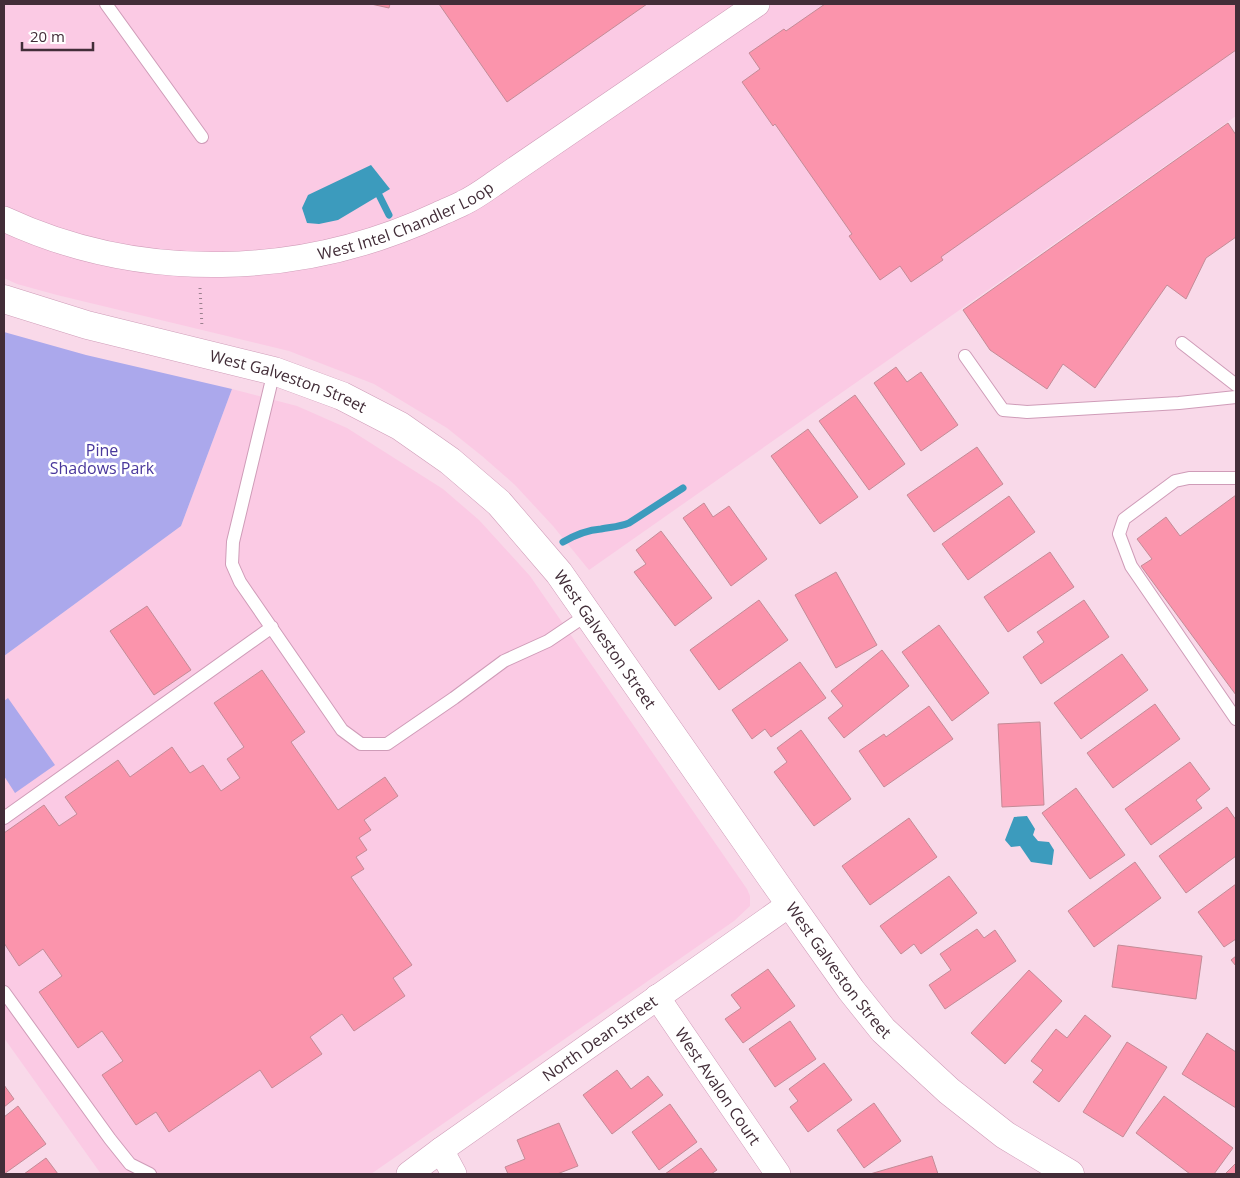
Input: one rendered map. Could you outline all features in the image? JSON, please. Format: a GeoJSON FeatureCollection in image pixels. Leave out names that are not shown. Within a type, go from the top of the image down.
{"type":"FeatureCollection","features":[{"type":"Feature","properties":{"kind":"street","name":"West Intel Chandler Loop"},"geometry":{"type":"LineString","coordinates":[[4,219],[52,239],[129,259],[200,265],[274,262],[334,250],[387,236],[419,224],[463,203],[510,174],[757,4]]}},
{"type":"Feature","properties":{"kind":"street","name":"West Galveston Street"},"geometry":{"type":"LineString","coordinates":[[4,299],[87,325],[274,371],[342,396],[400,426],[450,461],[499,503],[559,572],[790,904],[851,990],[883,1030],[949,1091],[1005,1135],[1070,1174]]}},
{"type":"Feature","properties":{"kind":"street","name":"North Dean Street"},"geometry":{"type":"LineString","coordinates":[[409,1174],[790,904]]}},
{"type":"Feature","properties":{"kind":"street","name":"West Avalon Court"},"geometry":{"type":"LineString","coordinates":[[657,997],[778,1174]]}},
{"type":"Feature","properties":{"kind":"street"},"geometry":{"type":"LineString","coordinates":[[441,1150],[454,1174]]}},
{"type":"Feature","properties":{"kind":"lane"},"geometry":{"type":"LineString","coordinates":[[106,4],[202,137]]}},
{"type":"Feature","properties":{"kind":"lane"},"geometry":{"type":"LineString","coordinates":[[1182,343],[1236,385]]}},
{"type":"Feature","properties":{"kind":"lane"},"geometry":{"type":"LineString","coordinates":[[965,356],[1003,410],[1027,412],[1179,403],[1236,397]]}},
{"type":"Feature","properties":{"kind":"lane"},"geometry":{"type":"LineString","coordinates":[[274,371],[233,542],[232,564],[240,582],[342,730],[361,744],[387,744],[504,661],[548,641],[588,614]]}},
{"type":"Feature","properties":{"kind":"lane"},"geometry":{"type":"LineString","coordinates":[[1236,478],[1189,478],[1175,481],[1124,519],[1119,534],[1131,566],[1236,719]]}},
{"type":"Feature","properties":{"kind":"lane"},"geometry":{"type":"LineString","coordinates":[[4,818],[272,627]]}},
{"type":"Feature","properties":{"kind":"lane"},"geometry":{"type":"LineString","coordinates":[[4,992],[130,1164],[150,1174]]}},
{"type":"Feature","properties":{"kind":"path"},"geometry":{"type":"LineString","coordinates":[[200,265],[203,352]]}},
{"type":"Feature","properties":{"kind":"shaded area"},"geometry":{"type":"Polygon","coordinates":[[[4,4],[1236,4],[1236,116],[589,570],[553,526],[515,485],[482,456],[447,428],[374,384],[289,351],[57,295],[17,284],[4,278],[4,4]]]}},
{"type":"Feature","properties":{"kind":"shaded area"},"geometry":{"type":"Polygon","coordinates":[[[232,389],[297,406],[347,428],[443,489],[479,520],[530,576],[750,896],[750,906],[734,921],[371,1174],[101,1174],[4,1038],[4,656],[181,526],[232,389]]]}},
{"type":"Feature","properties":{"kind":"green space","name":"Pine Shadows Park"},"geometry":{"type":"Polygon","coordinates":[[[4,332],[86,355],[232,389],[181,526],[4,656],[4,332]]]}},
{"type":"Feature","properties":{"kind":"green space"},"geometry":{"type":"Polygon","coordinates":[[[8,698],[55,765],[15,793],[4,776],[4,701],[8,698]]]}},
{"type":"Feature","properties":{"kind":"water"},"geometry":{"type":"Polygon","coordinates":[[[371,165],[390,189],[338,220],[319,224],[307,223],[302,208],[308,195],[371,165]]]}},
{"type":"Feature","properties":{"kind":"water"},"geometry":{"type":"Polygon","coordinates":[[[1027,816],[1035,829],[1033,835],[1038,841],[1049,842],[1054,850],[1052,865],[1031,862],[1020,846],[1011,847],[1005,840],[1014,817],[1027,816]]]}},
{"type":"Feature","properties":{"kind":"building"},"geometry":{"type":"Polygon","coordinates":[[[371,4],[390,4],[389,8],[371,4]]]}},
{"type":"Feature","properties":{"kind":"building"},"geometry":{"type":"Polygon","coordinates":[[[439,4],[647,4],[507,102],[439,4]]]}},
{"type":"Feature","properties":{"kind":"building"},"geometry":{"type":"Polygon","coordinates":[[[825,4],[1236,4],[1236,50],[941,257],[943,260],[911,282],[900,266],[880,280],[849,236],[852,234],[775,124],[773,126],[742,82],[760,69],[749,53],[784,29],[786,31],[825,4]]]}},
{"type":"Feature","properties":{"kind":"building"},"geometry":{"type":"Polygon","coordinates":[[[1228,123],[1236,135],[1236,237],[1206,258],[1186,299],[1167,285],[1095,388],[1063,364],[1047,389],[990,350],[963,310],[1228,123]]]}},
{"type":"Feature","properties":{"kind":"building"},"geometry":{"type":"Polygon","coordinates":[[[896,367],[907,382],[921,372],[958,425],[921,451],[874,383],[896,367]]]}},
{"type":"Feature","properties":{"kind":"building"},"geometry":{"type":"Polygon","coordinates":[[[855,395],[905,464],[869,490],[819,421],[855,395]]]}},
{"type":"Feature","properties":{"kind":"building"},"geometry":{"type":"Polygon","coordinates":[[[808,429],[858,497],[820,524],[771,456],[808,429]]]}},
{"type":"Feature","properties":{"kind":"building"},"geometry":{"type":"Polygon","coordinates":[[[977,447],[1003,484],[934,532],[907,495],[977,447]]]}},
{"type":"Feature","properties":{"kind":"building"},"geometry":{"type":"Polygon","coordinates":[[[1236,495],[1236,695],[1141,566],[1152,559],[1137,539],[1166,517],[1180,536],[1236,495]]]}},
{"type":"Feature","properties":{"kind":"building"},"geometry":{"type":"Polygon","coordinates":[[[1009,496],[1035,532],[968,580],[942,544],[1009,496]]]}},
{"type":"Feature","properties":{"kind":"building"},"geometry":{"type":"Polygon","coordinates":[[[704,503],[713,517],[729,506],[767,559],[731,586],[683,518],[704,503]]]}},
{"type":"Feature","properties":{"kind":"building"},"geometry":{"type":"Polygon","coordinates":[[[661,531],[712,598],[675,626],[634,572],[646,564],[636,550],[661,531]]]}},
{"type":"Feature","properties":{"kind":"building"},"geometry":{"type":"Polygon","coordinates":[[[1050,552],[1074,587],[1008,632],[984,597],[1050,552]]]}},
{"type":"Feature","properties":{"kind":"building"},"geometry":{"type":"Polygon","coordinates":[[[836,572],[877,645],[836,668],[795,595],[836,572]]]}},
{"type":"Feature","properties":{"kind":"building"},"geometry":{"type":"Polygon","coordinates":[[[759,600],[788,640],[719,690],[690,650],[759,600]]]}},
{"type":"Feature","properties":{"kind":"building"},"geometry":{"type":"Polygon","coordinates":[[[1084,600],[1109,637],[1041,684],[1023,657],[1044,642],[1037,632],[1084,600]]]}},
{"type":"Feature","properties":{"kind":"building"},"geometry":{"type":"Polygon","coordinates":[[[147,606],[191,670],[154,695],[110,631],[147,606]]]}},
{"type":"Feature","properties":{"kind":"building"},"geometry":{"type":"Polygon","coordinates":[[[939,625],[989,693],[952,721],[902,652],[939,625]]]}},
{"type":"Feature","properties":{"kind":"building"},"geometry":{"type":"Polygon","coordinates":[[[882,650],[909,686],[844,738],[828,718],[843,706],[831,691],[882,650]]]}},
{"type":"Feature","properties":{"kind":"building"},"geometry":{"type":"Polygon","coordinates":[[[1122,654],[1148,690],[1081,739],[1054,703],[1122,654]]]}},
{"type":"Feature","properties":{"kind":"building"},"geometry":{"type":"Polygon","coordinates":[[[800,662],[826,698],[771,737],[765,729],[752,739],[732,710],[800,662]]]}},
{"type":"Feature","properties":{"kind":"building"},"geometry":{"type":"Polygon","coordinates":[[[262,670],[305,732],[291,742],[338,810],[385,777],[398,796],[364,820],[371,830],[359,838],[367,850],[356,857],[364,869],[351,877],[412,965],[393,978],[405,996],[354,1031],[342,1014],[310,1037],[322,1054],[272,1088],[260,1070],[169,1132],[156,1112],[136,1125],[102,1075],[123,1061],[102,1031],[78,1048],[39,992],[62,976],[43,949],[19,966],[4,943],[4,833],[44,805],[59,826],[77,814],[65,797],[118,760],[130,777],[172,747],[190,773],[203,765],[221,791],[240,778],[227,759],[244,747],[214,703],[262,670]]]}},
{"type":"Feature","properties":{"kind":"building"},"geometry":{"type":"Polygon","coordinates":[[[1155,704],[1180,739],[1113,788],[1087,753],[1155,704]]]}},
{"type":"Feature","properties":{"kind":"building"},"geometry":{"type":"Polygon","coordinates":[[[929,706],[953,739],[884,787],[859,751],[884,734],[886,737],[929,706]]]}},
{"type":"Feature","properties":{"kind":"building"},"geometry":{"type":"Polygon","coordinates":[[[1040,722],[1044,805],[1002,807],[998,724],[1040,722]]]}},
{"type":"Feature","properties":{"kind":"building"},"geometry":{"type":"Polygon","coordinates":[[[801,730],[851,799],[814,826],[774,772],[787,762],[777,748],[801,730]]]}},
{"type":"Feature","properties":{"kind":"building"},"geometry":{"type":"Polygon","coordinates":[[[1190,762],[1210,789],[1196,800],[1202,808],[1151,845],[1125,809],[1190,762]]]}},
{"type":"Feature","properties":{"kind":"building"},"geometry":{"type":"Polygon","coordinates":[[[1076,788],[1125,855],[1090,879],[1042,813],[1076,788]]]}},
{"type":"Feature","properties":{"kind":"building"},"geometry":{"type":"Polygon","coordinates":[[[1227,807],[1236,820],[1236,856],[1186,893],[1159,856],[1227,807]]]}},
{"type":"Feature","properties":{"kind":"building"},"geometry":{"type":"Polygon","coordinates":[[[909,818],[937,857],[870,905],[842,866],[909,818]]]}},
{"type":"Feature","properties":{"kind":"building"},"geometry":{"type":"Polygon","coordinates":[[[1135,862],[1161,898],[1094,947],[1068,911],[1135,862]]]}},
{"type":"Feature","properties":{"kind":"building"},"geometry":{"type":"Polygon","coordinates":[[[949,876],[977,913],[921,954],[914,944],[901,954],[880,926],[949,876]]]}},
{"type":"Feature","properties":{"kind":"building"},"geometry":{"type":"Polygon","coordinates":[[[1236,884],[1236,939],[1224,947],[1198,912],[1236,884]]]}},
{"type":"Feature","properties":{"kind":"building"},"geometry":{"type":"Polygon","coordinates":[[[977,929],[984,938],[995,930],[1016,961],[945,1009],[929,985],[951,970],[940,954],[977,929]]]}},
{"type":"Feature","properties":{"kind":"building"},"geometry":{"type":"Polygon","coordinates":[[[1118,945],[1202,956],[1196,999],[1112,987],[1118,945]]]}},
{"type":"Feature","properties":{"kind":"building"},"geometry":{"type":"Polygon","coordinates":[[[1236,956],[1236,966],[1231,960],[1236,956]]]}},
{"type":"Feature","properties":{"kind":"building"},"geometry":{"type":"Polygon","coordinates":[[[768,969],[795,1006],[743,1043],[725,1019],[741,1008],[731,995],[768,969]]]}},
{"type":"Feature","properties":{"kind":"building"},"geometry":{"type":"Polygon","coordinates":[[[1029,970],[1062,1001],[1005,1064],[971,1033],[1029,970]]]}},
{"type":"Feature","properties":{"kind":"building"},"geometry":{"type":"Polygon","coordinates":[[[1085,1015],[1111,1036],[1059,1102],[1033,1082],[1043,1070],[1031,1061],[1056,1029],[1067,1038],[1085,1015]]]}},
{"type":"Feature","properties":{"kind":"building"},"geometry":{"type":"Polygon","coordinates":[[[790,1021],[816,1059],[775,1087],[749,1049],[790,1021]]]}},
{"type":"Feature","properties":{"kind":"building"},"geometry":{"type":"Polygon","coordinates":[[[1207,1033],[1236,1052],[1236,1108],[1182,1074],[1207,1033]]]}},
{"type":"Feature","properties":{"kind":"building"},"geometry":{"type":"Polygon","coordinates":[[[1127,1042],[1167,1067],[1123,1137],[1083,1112],[1127,1042]]]}},
{"type":"Feature","properties":{"kind":"building"},"geometry":{"type":"Polygon","coordinates":[[[824,1063],[852,1100],[808,1132],[790,1107],[798,1101],[789,1089],[824,1063]]]}},
{"type":"Feature","properties":{"kind":"building"},"geometry":{"type":"Polygon","coordinates":[[[617,1070],[631,1089],[648,1076],[663,1095],[612,1134],[583,1095],[617,1070]]]}},
{"type":"Feature","properties":{"kind":"building"},"geometry":{"type":"Polygon","coordinates":[[[4,1085],[14,1099],[4,1107],[4,1085]]]}},
{"type":"Feature","properties":{"kind":"building"},"geometry":{"type":"Polygon","coordinates":[[[1164,1096],[1233,1148],[1214,1174],[1190,1174],[1136,1133],[1164,1096]]]}},
{"type":"Feature","properties":{"kind":"building"},"geometry":{"type":"Polygon","coordinates":[[[874,1103],[901,1141],[864,1168],[837,1130],[874,1103]]]}},
{"type":"Feature","properties":{"kind":"building"},"geometry":{"type":"Polygon","coordinates":[[[670,1104],[697,1142],[659,1170],[632,1132],[670,1104]]]}},
{"type":"Feature","properties":{"kind":"building"},"geometry":{"type":"Polygon","coordinates":[[[18,1106],[46,1144],[4,1174],[4,1117],[18,1106]]]}},
{"type":"Feature","properties":{"kind":"building"},"geometry":{"type":"Polygon","coordinates":[[[559,1123],[578,1166],[557,1174],[508,1174],[505,1167],[525,1159],[517,1140],[559,1123]]]}},
{"type":"Feature","properties":{"kind":"building"},"geometry":{"type":"Polygon","coordinates":[[[701,1148],[717,1170],[711,1174],[665,1174],[701,1148]]]}},
{"type":"Feature","properties":{"kind":"building"},"geometry":{"type":"Polygon","coordinates":[[[932,1156],[938,1174],[870,1174],[932,1156]]]}},
{"type":"Feature","properties":{"kind":"building"},"geometry":{"type":"Polygon","coordinates":[[[46,1158],[58,1174],[24,1174],[46,1158]]]}},
{"type":"Feature","properties":{"kind":"building"},"geometry":{"type":"Polygon","coordinates":[[[1236,1163],[1236,1174],[1225,1174],[1236,1163]]]}},
{"type":"Feature","properties":{"kind":"waterway"},"geometry":{"type":"LineString","coordinates":[[379,195],[389,215]]}},
{"type":"Feature","properties":{"kind":"waterway"},"geometry":{"type":"LineString","coordinates":[[563,542],[586,532],[629,523],[683,488]]}}]}
